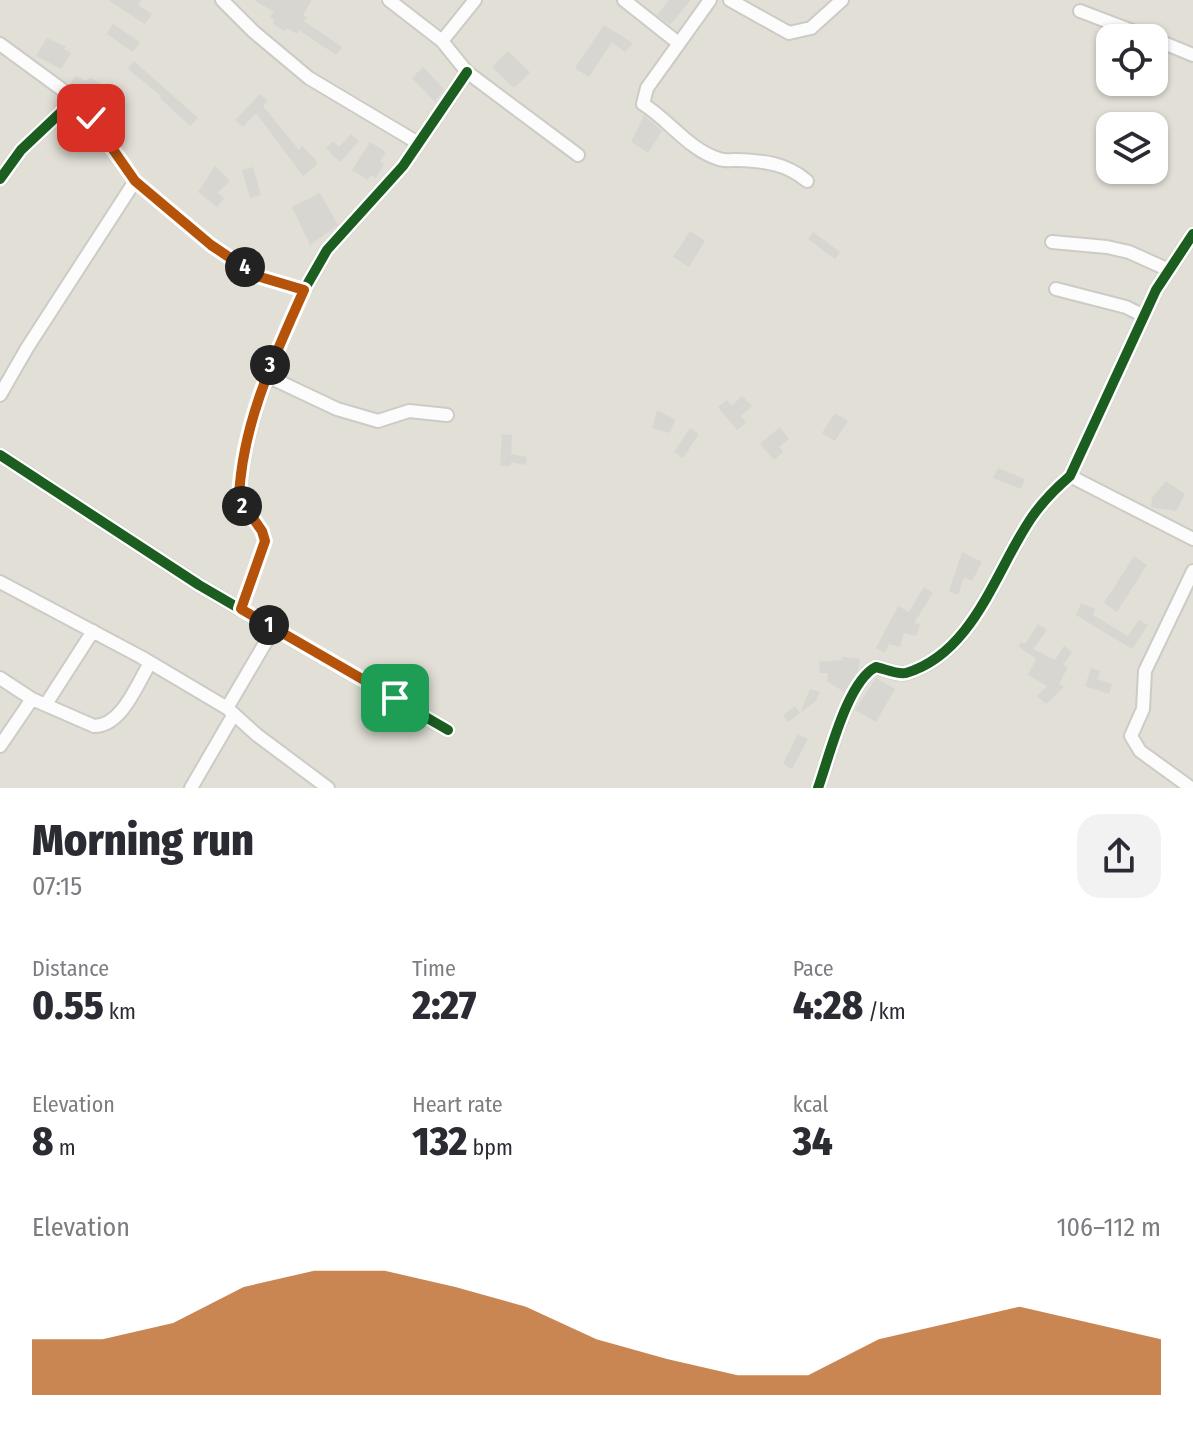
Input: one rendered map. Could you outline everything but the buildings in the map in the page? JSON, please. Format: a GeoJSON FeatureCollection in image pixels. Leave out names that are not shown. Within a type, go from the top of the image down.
{"type":"FeatureCollection","features":[{"type":"Feature","properties":{"kind":"street"},"geometry":{"type":"LineString","coordinates":[[222,0],[254,32],[309,78],[418,143]]}},
{"type":"Feature","properties":{"kind":"street"},"geometry":{"type":"LineString","coordinates":[[389,0],[442,41],[467,72],[578,155]]}},
{"type":"Feature","properties":{"kind":"street"},"geometry":{"type":"LineString","coordinates":[[442,41],[475,0]]}},
{"type":"Feature","properties":{"kind":"street"},"geometry":{"type":"LineString","coordinates":[[624,0],[677,42]]}},
{"type":"Feature","properties":{"kind":"street"},"geometry":{"type":"LineString","coordinates":[[710,0],[647,88],[643,104],[661,115],[681,135],[719,160],[762,161],[782,165],[807,181]]}},
{"type":"Feature","properties":{"kind":"street"},"geometry":{"type":"LineString","coordinates":[[730,0],[789,33],[811,28],[842,0]]}},
{"type":"Feature","properties":{"kind":"street"},"geometry":{"type":"LineString","coordinates":[[1080,11],[1113,24]]}},
{"type":"Feature","properties":{"kind":"street"},"geometry":{"type":"LineString","coordinates":[[0,44],[75,99],[135,181],[211,245],[257,276],[304,290]]}},
{"type":"Feature","properties":{"kind":"street"},"geometry":{"type":"LineString","coordinates":[[1168,45],[1193,55]]}},
{"type":"Feature","properties":{"kind":"street"},"geometry":{"type":"LineString","coordinates":[[241,609],[265,541],[262,531],[239,498],[244,451],[265,375],[304,290],[327,250],[376,199],[467,72]]}},
{"type":"Feature","properties":{"kind":"street"},"geometry":{"type":"LineString","coordinates":[[0,179],[21,150],[75,99]]}},
{"type":"Feature","properties":{"kind":"street"},"geometry":{"type":"LineString","coordinates":[[0,395],[135,181]]}},
{"type":"Feature","properties":{"kind":"street"},"geometry":{"type":"LineString","coordinates":[[818,788],[849,701],[866,674],[876,667],[907,672],[937,656],[961,635],[1031,518],[1048,496],[1070,476],[1144,316],[1169,270],[1191,240]]}},
{"type":"Feature","properties":{"kind":"street"},"geometry":{"type":"LineString","coordinates":[[1052,242],[1129,252],[1169,270]]}},
{"type":"Feature","properties":{"kind":"street"},"geometry":{"type":"LineString","coordinates":[[1056,289],[1126,307],[1144,316]]}},
{"type":"Feature","properties":{"kind":"street"},"geometry":{"type":"LineString","coordinates":[[265,375],[337,409],[378,421],[409,411],[447,415]]}},
{"type":"Feature","properties":{"kind":"street"},"geometry":{"type":"LineString","coordinates":[[0,455],[241,609],[448,730]]}},
{"type":"Feature","properties":{"kind":"street"},"geometry":{"type":"LineString","coordinates":[[1070,476],[1193,539]]}},
{"type":"Feature","properties":{"kind":"street"},"geometry":{"type":"LineString","coordinates":[[1191,788],[1140,751],[1131,736],[1143,709],[1145,671],[1193,571]]}},
{"type":"Feature","properties":{"kind":"street"},"geometry":{"type":"LineString","coordinates":[[0,582],[93,631],[230,711],[328,788]]}},
{"type":"Feature","properties":{"kind":"street"},"geometry":{"type":"LineString","coordinates":[[191,788],[274,628]]}},
{"type":"Feature","properties":{"kind":"street"},"geometry":{"type":"LineString","coordinates":[[46,704],[93,631]]}},
{"type":"Feature","properties":{"kind":"street"},"geometry":{"type":"LineString","coordinates":[[0,678],[32,699],[94,726],[103,726],[120,712],[150,663]]}},
{"type":"Feature","properties":{"kind":"street"},"geometry":{"type":"LineString","coordinates":[[0,746],[32,699]]}},
{"type":"Feature","properties":{"kind":"shaded area"},"geometry":{"type":"Polygon","coordinates":[[[0,0],[1193,0],[1193,788],[0,788],[0,0]]]}},
{"type":"Feature","properties":{"kind":"cycle path"},"geometry":{"type":"LineString","coordinates":[[0,179],[21,150],[75,99],[135,181],[211,245],[257,276],[304,290],[327,250],[403,166],[467,72]]}},
{"type":"Feature","properties":{"kind":"cycle path"},"geometry":{"type":"LineString","coordinates":[[818,788],[848,704],[866,675],[876,667],[906,673],[929,663],[949,648],[981,607],[1032,517],[1070,476],[1156,290],[1193,234]]}},
{"type":"Feature","properties":{"kind":"cycle path"},"geometry":{"type":"LineString","coordinates":[[0,455],[199,585],[448,730]]}},
{"type":"Feature","properties":{"kind":"route"},"geometry":{"type":"LineString","coordinates":[[91,118],[135,181],[211,245],[257,276],[304,290],[265,375],[244,451],[239,498],[243,508],[262,531],[265,541],[259,566],[241,609],[395,698]]}}]}
